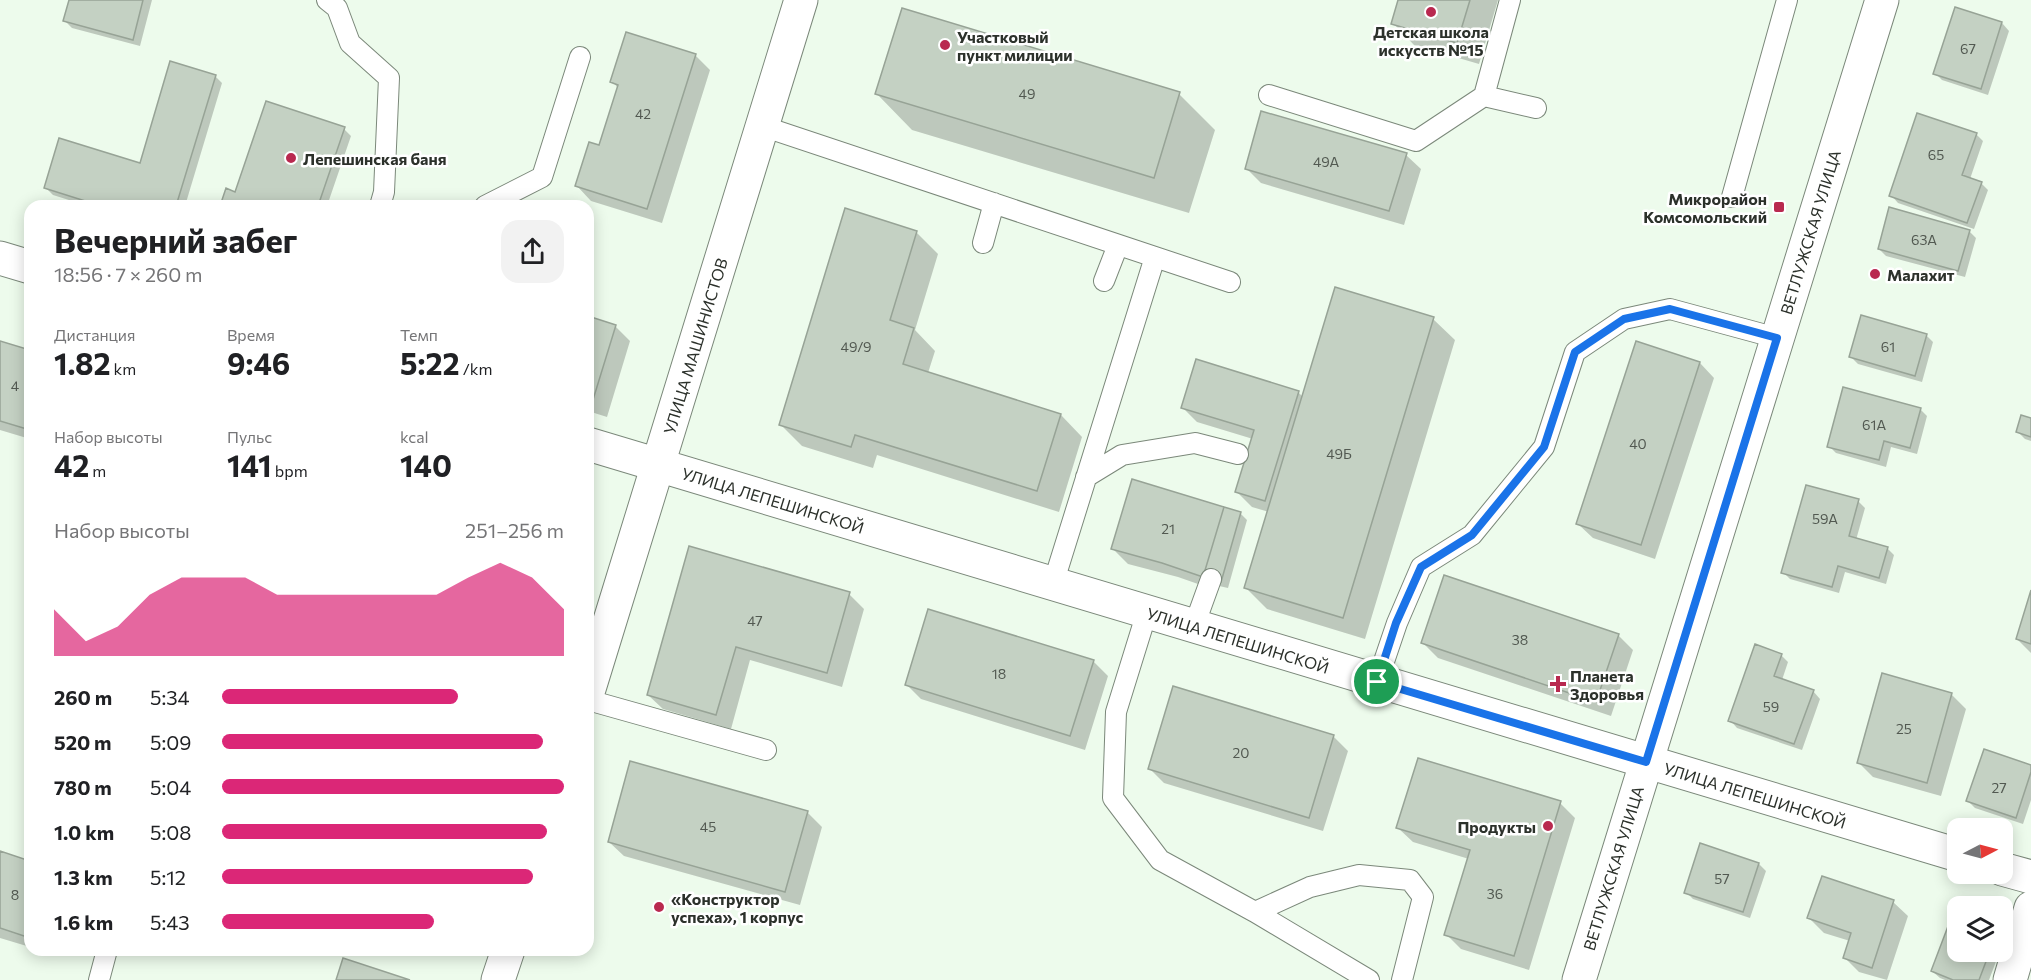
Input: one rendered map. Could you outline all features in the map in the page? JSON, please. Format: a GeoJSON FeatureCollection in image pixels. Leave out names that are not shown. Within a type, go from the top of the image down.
{"type":"FeatureCollection","features":[{"type":"Feature","properties":{"kind":"street","name":"УЛИЦА МАШИНИСТОВ"},"geometry":{"type":"LineString","coordinates":[[594,673],[801,0]]}},
{"type":"Feature","properties":{"kind":"street","name":"ВЕТЛУЖСКАЯ УЛИЦА"},"geometry":{"type":"LineString","coordinates":[[1579,980],[1882,0]]}},
{"type":"Feature","properties":{"kind":"street"},"geometry":{"type":"LineString","coordinates":[[0,258],[24,265]]}},
{"type":"Feature","properties":{"kind":"street","name":"УЛИЦА ЛЕПЕШИНСКОЙ"},"geometry":{"type":"LineString","coordinates":[[594,446],[1947,852]]}},
{"type":"Feature","properties":{"kind":"street"},"geometry":{"type":"LineString","coordinates":[[2013,872],[2031,877]]}},
{"type":"Feature","properties":{"kind":"street"},"geometry":{"type":"LineString","coordinates":[[2010,980],[2031,908]]}},
{"type":"Feature","properties":{"kind":"street"},"geometry":{"type":"LineString","coordinates":[[498,980],[506,956]]}},
{"type":"Feature","properties":{"kind":"lane"},"geometry":{"type":"LineString","coordinates":[[327,0],[337,9],[350,43],[389,78],[384,192],[382,200]]}},
{"type":"Feature","properties":{"kind":"lane"},"geometry":{"type":"LineString","coordinates":[[1269,95],[1416,141],[1484,96],[1510,0]]}},
{"type":"Feature","properties":{"kind":"lane"},"geometry":{"type":"LineString","coordinates":[[1732,197],[1787,0]]}},
{"type":"Feature","properties":{"kind":"lane"},"geometry":{"type":"LineString","coordinates":[[497,200],[542,177],[579,57]]}},
{"type":"Feature","properties":{"kind":"lane"},"geometry":{"type":"LineString","coordinates":[[1484,96],[1536,108]]}},
{"type":"Feature","properties":{"kind":"lane"},"geometry":{"type":"LineString","coordinates":[[762,126],[1230,282]]}},
{"type":"Feature","properties":{"kind":"lane"},"geometry":{"type":"LineString","coordinates":[[983,243],[994,203]]}},
{"type":"Feature","properties":{"kind":"lane"},"geometry":{"type":"LineString","coordinates":[[1104,281],[1118,245]]}},
{"type":"Feature","properties":{"kind":"lane"},"geometry":{"type":"LineString","coordinates":[[1053,584],[1155,257]]}},
{"type":"Feature","properties":{"kind":"lane"},"geometry":{"type":"LineString","coordinates":[[1377,682],[1396,623],[1421,567],[1472,535],[1544,447],[1575,352],[1624,319],[1670,309],[1777,338]]}},
{"type":"Feature","properties":{"kind":"lane"},"geometry":{"type":"LineString","coordinates":[[1086,477],[1122,455],[1195,443],[1238,454]]}},
{"type":"Feature","properties":{"kind":"lane"},"geometry":{"type":"LineString","coordinates":[[1194,627],[1211,579]]}},
{"type":"Feature","properties":{"kind":"lane"},"geometry":{"type":"LineString","coordinates":[[1147,612],[1116,712],[1113,798],[1160,860],[1255,912],[1369,980]]}},
{"type":"Feature","properties":{"kind":"lane"},"geometry":{"type":"LineString","coordinates":[[594,702],[766,750]]}},
{"type":"Feature","properties":{"kind":"lane"},"geometry":{"type":"LineString","coordinates":[[1255,912],[1310,886],[1359,874],[1410,880],[1423,897],[1402,980]]}},
{"type":"Feature","properties":{"kind":"lane"},"geometry":{"type":"LineString","coordinates":[[99,980],[105,956]]}},
{"type":"Feature","properties":{"kind":"building"},"geometry":{"type":"Polygon","coordinates":[[[69,0],[143,0],[133,40],[63,21],[69,0]]]}},
{"type":"Feature","properties":{"kind":"building","name":"Детская школа искусств №15"},"geometry":{"type":"Polygon","coordinates":[[[1398,0],[1470,0],[1457,43],[1391,24],[1398,0]]]}},
{"type":"Feature","properties":{"kind":"building"},"geometry":{"type":"Polygon","coordinates":[[[1955,7],[2002,22],[1981,89],[1933,74],[1955,7]]]}},
{"type":"Feature","properties":{"kind":"building"},"geometry":{"type":"Polygon","coordinates":[[[902,8],[1180,92],[1154,178],[875,94],[902,8]]]}},
{"type":"Feature","properties":{"kind":"building"},"geometry":{"type":"Polygon","coordinates":[[[626,32],[696,54],[647,209],[575,186],[589,142],[599,145],[618,85],[610,82],[626,32]]]}},
{"type":"Feature","properties":{"kind":"building"},"geometry":{"type":"Polygon","coordinates":[[[170,61],[216,75],[178,200],[82,200],[44,188],[59,138],[140,163],[170,61]]]}},
{"type":"Feature","properties":{"kind":"building","name":"Лепешинская баня"},"geometry":{"type":"Polygon","coordinates":[[[266,101],[345,127],[320,200],[222,200],[226,188],[235,192],[266,101]]]}},
{"type":"Feature","properties":{"kind":"building"},"geometry":{"type":"Polygon","coordinates":[[[1261,111],[1407,153],[1389,211],[1245,169],[1261,111]]]}},
{"type":"Feature","properties":{"kind":"building"},"geometry":{"type":"Polygon","coordinates":[[[1917,113],[1977,133],[1962,175],[1982,182],[1967,223],[1889,196],[1917,113]]]}},
{"type":"Feature","properties":{"kind":"building"},"geometry":{"type":"Polygon","coordinates":[[[1889,207],[1970,230],[1958,271],[1878,249],[1889,207]]]}},
{"type":"Feature","properties":{"kind":"building"},"geometry":{"type":"Polygon","coordinates":[[[845,208],[917,231],[890,320],[914,328],[903,364],[1061,414],[1037,491],[855,435],[851,447],[779,425],[845,208]]]}},
{"type":"Feature","properties":{"kind":"building"},"geometry":{"type":"Polygon","coordinates":[[[1335,287],[1434,317],[1343,618],[1244,588],[1335,287]]]}},
{"type":"Feature","properties":{"kind":"building"},"geometry":{"type":"Polygon","coordinates":[[[1861,315],[1927,334],[1915,376],[1849,357],[1861,315]]]}},
{"type":"Feature","properties":{"kind":"building"},"geometry":{"type":"Polygon","coordinates":[[[594,318],[616,325],[594,396],[594,318]]]}},
{"type":"Feature","properties":{"kind":"building"},"geometry":{"type":"Polygon","coordinates":[[[0,341],[24,348],[24,428],[0,421],[0,341]]]}},
{"type":"Feature","properties":{"kind":"building"},"geometry":{"type":"Polygon","coordinates":[[[1636,341],[1700,362],[1641,545],[1576,524],[1636,341]]]}},
{"type":"Feature","properties":{"kind":"building"},"geometry":{"type":"Polygon","coordinates":[[[1196,359],[1299,391],[1265,501],[1235,492],[1254,430],[1181,408],[1196,359]]]}},
{"type":"Feature","properties":{"kind":"building"},"geometry":{"type":"Polygon","coordinates":[[[1843,387],[1921,408],[1910,448],[1884,441],[1879,460],[1827,447],[1843,387]]]}},
{"type":"Feature","properties":{"kind":"building"},"geometry":{"type":"Polygon","coordinates":[[[2021,415],[2031,418],[2031,437],[2016,432],[2021,415]]]}},
{"type":"Feature","properties":{"kind":"building"},"geometry":{"type":"Polygon","coordinates":[[[1132,479],[1224,507],[1203,577],[1111,549],[1132,479]]]}},
{"type":"Feature","properties":{"kind":"building"},"geometry":{"type":"Polygon","coordinates":[[[1806,485],[1859,499],[1849,536],[1888,547],[1879,578],[1838,566],[1832,587],[1781,573],[1806,485]]]}},
{"type":"Feature","properties":{"kind":"building"},"geometry":{"type":"Polygon","coordinates":[[[1224,507],[1241,512],[1221,582],[1203,577],[1224,507]]]}},
{"type":"Feature","properties":{"kind":"building"},"geometry":{"type":"Polygon","coordinates":[[[689,546],[850,592],[827,673],[736,647],[716,715],[647,695],[689,546]]]}},
{"type":"Feature","properties":{"kind":"building"},"geometry":{"type":"Polygon","coordinates":[[[1444,575],[1619,634],[1596,702],[1421,643],[1444,575]]]}},
{"type":"Feature","properties":{"kind":"building"},"geometry":{"type":"Polygon","coordinates":[[[2031,590],[2031,644],[2016,639],[2031,590]]]}},
{"type":"Feature","properties":{"kind":"building"},"geometry":{"type":"Polygon","coordinates":[[[928,609],[1094,660],[1070,736],[905,685],[928,609]]]}},
{"type":"Feature","properties":{"kind":"building"},"geometry":{"type":"Polygon","coordinates":[[[1755,644],[1782,654],[1774,676],[1814,690],[1794,744],[1728,721],[1755,644]]]}},
{"type":"Feature","properties":{"kind":"building"},"geometry":{"type":"Polygon","coordinates":[[[1882,673],[1952,693],[1927,783],[1857,763],[1882,673]]]}},
{"type":"Feature","properties":{"kind":"building"},"geometry":{"type":"Polygon","coordinates":[[[1173,686],[1334,735],[1309,818],[1148,769],[1173,686]]]}},
{"type":"Feature","properties":{"kind":"building"},"geometry":{"type":"Polygon","coordinates":[[[1984,749],[2031,765],[2031,772],[2016,818],[1966,801],[1984,749]]]}},
{"type":"Feature","properties":{"kind":"building"},"geometry":{"type":"Polygon","coordinates":[[[1418,758],[1561,801],[1514,956],[1444,935],[1470,850],[1396,828],[1418,758]]]}},
{"type":"Feature","properties":{"kind":"building"},"geometry":{"type":"Polygon","coordinates":[[[630,761],[808,811],[785,892],[608,842],[630,761]]]}},
{"type":"Feature","properties":{"kind":"building"},"geometry":{"type":"Polygon","coordinates":[[[1700,843],[1759,863],[1743,912],[1684,893],[1700,843]]]}},
{"type":"Feature","properties":{"kind":"building"},"geometry":{"type":"Polygon","coordinates":[[[0,851],[24,859],[24,936],[0,928],[0,851]]]}},
{"type":"Feature","properties":{"kind":"building"},"geometry":{"type":"Polygon","coordinates":[[[1822,876],[1894,900],[1872,968],[1843,958],[1851,933],[1807,918],[1822,876]]]}},
{"type":"Feature","properties":{"kind":"building"},"geometry":{"type":"Polygon","coordinates":[[[1947,929],[1947,962],[1986,962],[1979,980],[1953,980],[1931,971],[1947,929]]]}},
{"type":"Feature","properties":{"kind":"building"},"geometry":{"type":"Polygon","coordinates":[[[343,958],[410,980],[336,980],[343,958]]]}},
{"type":"Feature","properties":{"kind":"place","name":"Детская школа искусств №15"},"geometry":{"type":"Point","coordinates":[1431,12]}},
{"type":"Feature","properties":{"kind":"place","name":"Участковый пункт милиции"},"geometry":{"type":"Point","coordinates":[945,45]}},
{"type":"Feature","properties":{"kind":"place","name":"Лепешинская баня"},"geometry":{"type":"Point","coordinates":[291,158]}},
{"type":"Feature","properties":{"kind":"place","name":"Микрорайон Комсомольский"},"geometry":{"type":"Point","coordinates":[1779,207]}},
{"type":"Feature","properties":{"kind":"place","name":"Малахит"},"geometry":{"type":"Point","coordinates":[1875,274]}},
{"type":"Feature","properties":{"kind":"place","name":"Планета Здоровья"},"geometry":{"type":"Point","coordinates":[1558,684]}},
{"type":"Feature","properties":{"kind":"place","name":"Продукты"},"geometry":{"type":"Point","coordinates":[1548,826]}},
{"type":"Feature","properties":{"kind":"place","name":"«Конструктор успеха», 1 корпус"},"geometry":{"type":"Point","coordinates":[659,907]}},
{"type":"Feature","properties":{"kind":"route"},"geometry":{"type":"LineString","coordinates":[[1670,309],[1777,338],[1646,762],[1377,682],[1396,623],[1421,567],[1472,535],[1544,447],[1575,352],[1624,319],[1670,309]]}}]}
